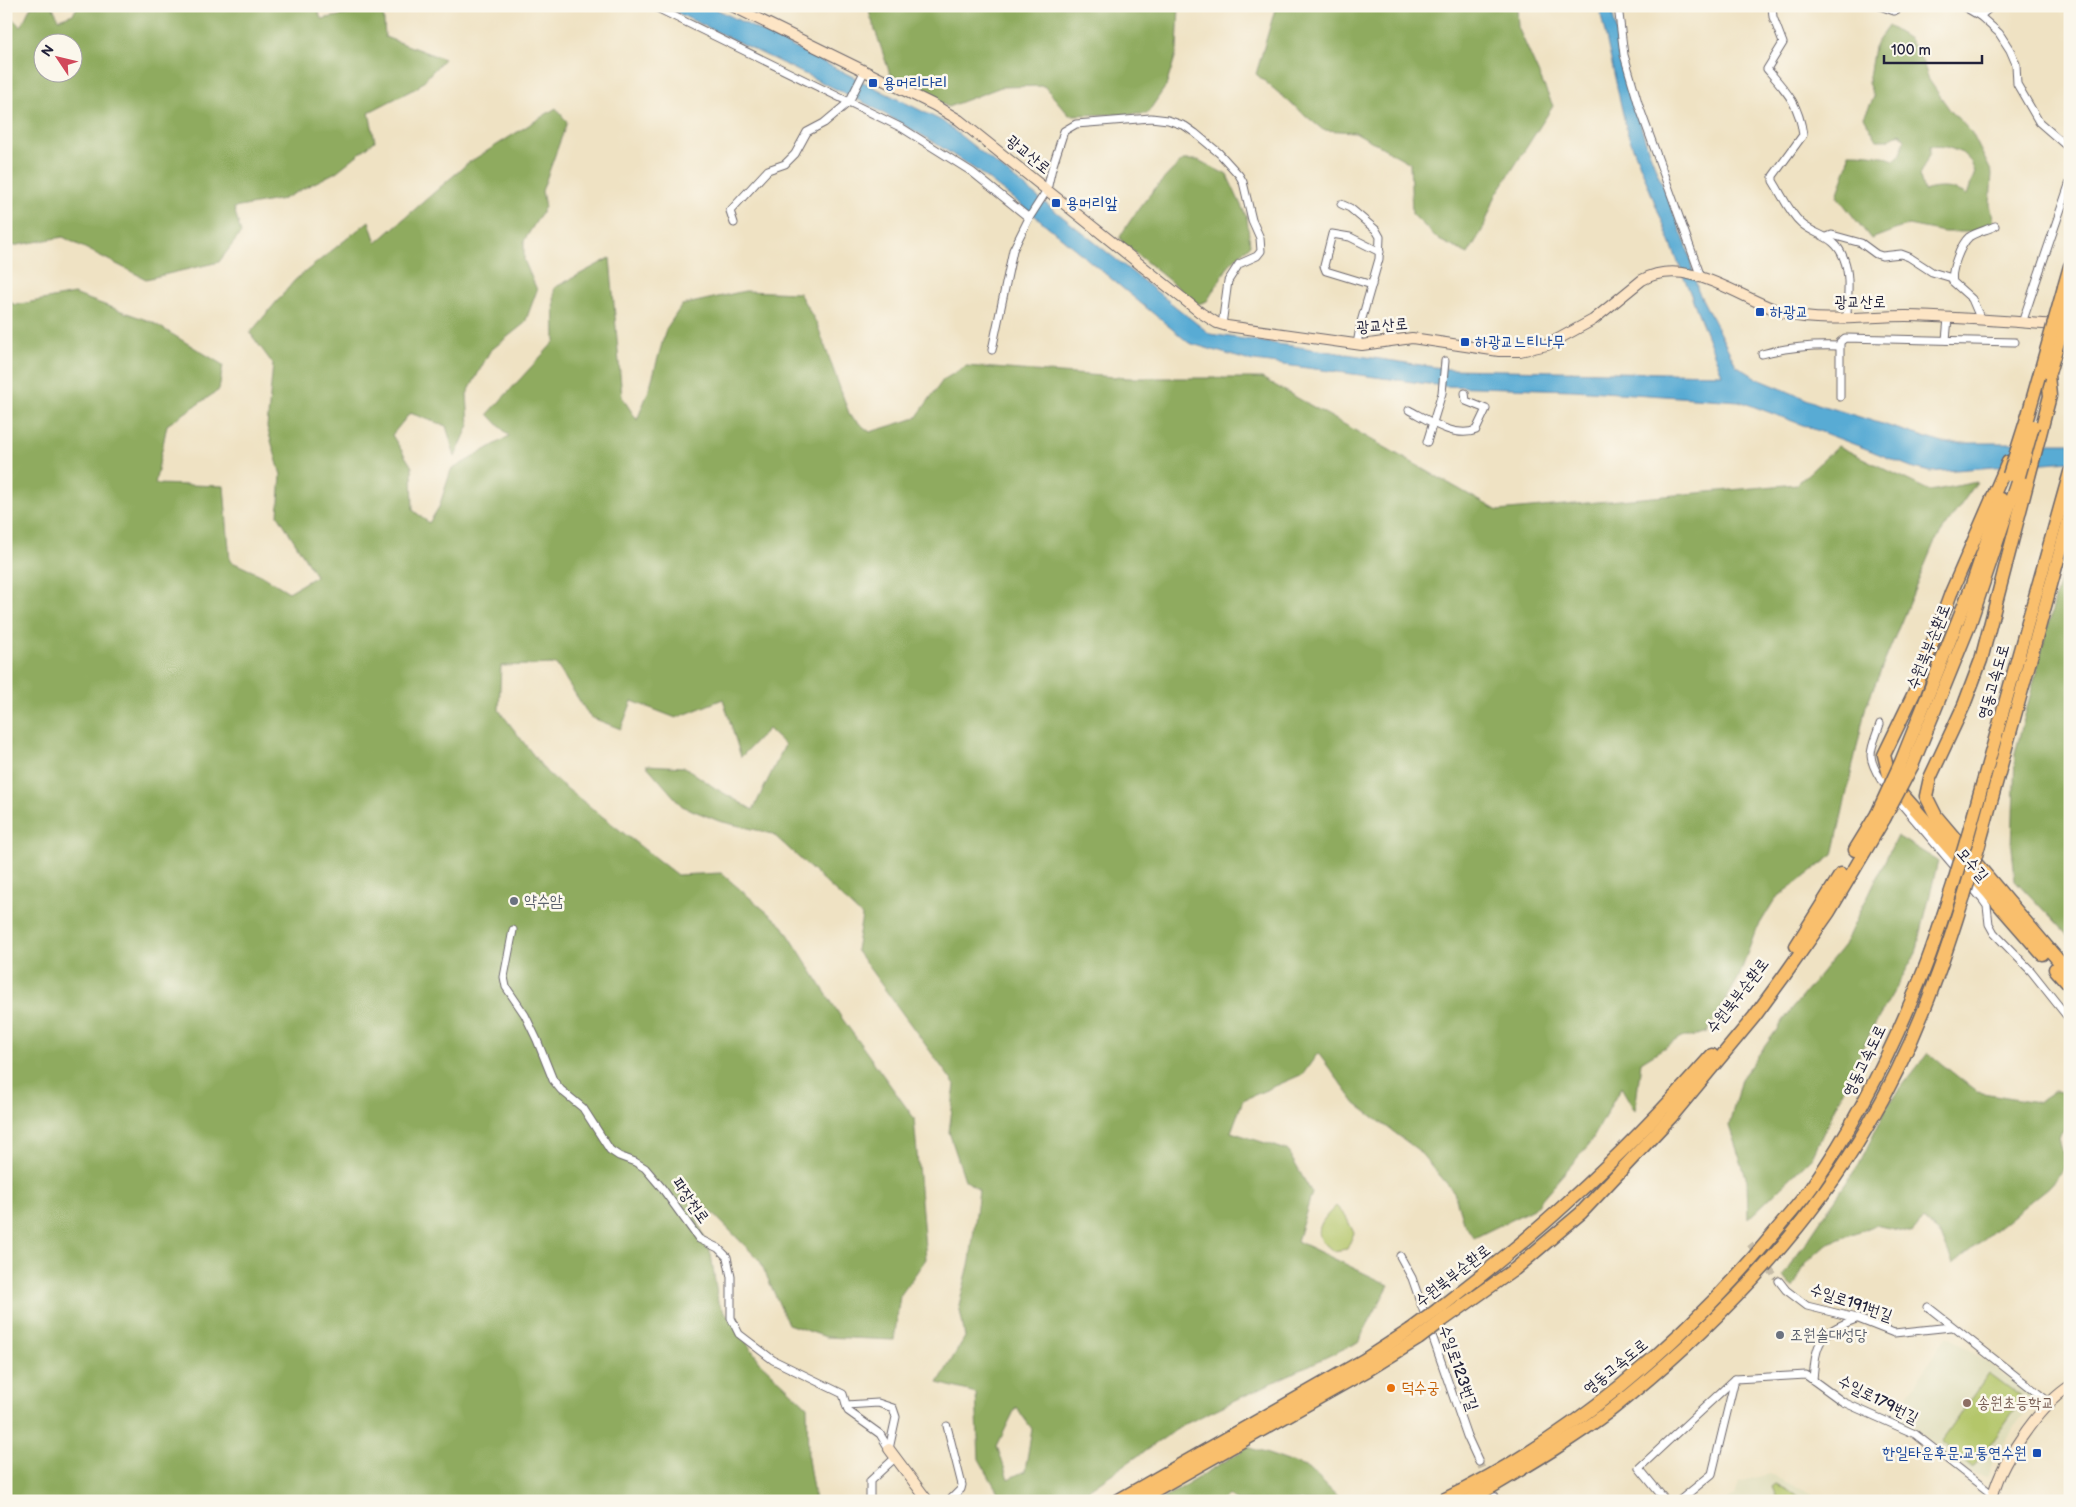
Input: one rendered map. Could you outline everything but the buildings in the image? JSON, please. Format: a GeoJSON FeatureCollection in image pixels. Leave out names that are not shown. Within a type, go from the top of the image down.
{"type":"FeatureCollection","features":[{"type":"Feature","properties":{"kind":"highway","name":"수원북부순환로"},"geometry":{"type":"LineString","coordinates":[[2015,476],[2028,415],[2070,266]]}},
{"type":"Feature","properties":{"kind":"highway","name":"수원북부순환로"},"geometry":{"type":"LineString","coordinates":[[1136,1501],[1368,1370],[1440,1315],[1515,1269],[1581,1213],[1671,1117],[1754,1018],[1829,912],[1907,764],[1969,626],[2070,301]]}},
{"type":"Feature","properties":{"kind":"highway"},"geometry":{"type":"LineString","coordinates":[[2015,476],[1978,669],[1930,778],[1926,796],[1936,816],[2070,974]]}},
{"type":"Feature","properties":{"kind":"highway"},"geometry":{"type":"LineString","coordinates":[[2015,476],[1955,585],[1914,693],[1884,755],[1890,779],[1895,786],[2070,986]]}},
{"type":"Feature","properties":{"kind":"highway","name":"영동고속도로"},"geometry":{"type":"LineString","coordinates":[[1441,1501],[1530,1450],[1606,1398],[1683,1332],[1753,1259],[1813,1185],[1853,1121],[1880,1071],[1923,974],[1968,835],[2069,477]]}},
{"type":"Feature","properties":{"kind":"highway","name":"영동고속도로"},"geometry":{"type":"LineString","coordinates":[[1468,1501],[1541,1458],[1610,1410],[1694,1340],[1760,1270],[1825,1194],[1867,1127],[1895,1074],[1937,977],[1964,896],[2070,516]]}},
{"type":"Feature","properties":{"kind":"highway","name":"수원북부순환로"},"geometry":{"type":"LineString","coordinates":[[1117,1501],[1364,1360],[1414,1335]]}},
{"type":"Feature","properties":{"kind":"street"},"geometry":{"type":"LineString","coordinates":[[653,6],[849,102],[884,117],[972,172],[1030,216]]}},
{"type":"Feature","properties":{"kind":"street","name":"광교산로"},"geometry":{"type":"LineString","coordinates":[[732,6],[863,74],[934,105],[960,120],[1045,193],[1201,312],[1222,325],[1357,344],[1412,338],[1499,350],[1528,350],[1552,342],[1593,320],[1646,277],[1660,273],[1676,272],[1698,276],[1759,304],[1791,314],[1847,317],[1948,318],[2070,326]]}},
{"type":"Feature","properties":{"kind":"street"},"geometry":{"type":"LineString","coordinates":[[1618,6],[1624,56],[1639,106],[1698,276]]}},
{"type":"Feature","properties":{"kind":"street"},"geometry":{"type":"LineString","coordinates":[[1772,6],[1773,17],[1783,42],[1768,70],[1793,99],[1801,121],[1803,135],[1778,168],[1773,176],[1773,181],[1792,212],[1802,224],[1827,237],[1844,259],[1847,274],[1847,317]]}},
{"type":"Feature","properties":{"kind":"street"},"geometry":{"type":"LineString","coordinates":[[1880,6],[1894,11],[1903,6]]}},
{"type":"Feature","properties":{"kind":"street"},"geometry":{"type":"LineString","coordinates":[[1963,6],[1977,16],[1980,16],[1999,33],[2016,64],[2017,84],[2039,122],[2070,149]]}},
{"type":"Feature","properties":{"kind":"street"},"geometry":{"type":"LineString","coordinates":[[1980,16],[1990,6]]}},
{"type":"Feature","properties":{"kind":"street"},"geometry":{"type":"LineString","coordinates":[[734,223],[730,212],[734,205],[768,170],[786,164],[795,154],[808,132],[824,123],[849,102],[863,74]]}},
{"type":"Feature","properties":{"kind":"street"},"geometry":{"type":"LineString","coordinates":[[992,350],[1013,250],[1030,216],[1045,193],[1064,130],[1076,124],[1159,118],[1185,126],[1219,153],[1243,182],[1252,220],[1260,238],[1261,251],[1257,256],[1239,264],[1228,281],[1222,325]]}},
{"type":"Feature","properties":{"kind":"street"},"geometry":{"type":"LineString","coordinates":[[2022,323],[2070,182]]}},
{"type":"Feature","properties":{"kind":"street"},"geometry":{"type":"LineString","coordinates":[[1341,204],[1350,208],[1376,230],[1380,237],[1380,252],[1357,344]]}},
{"type":"Feature","properties":{"kind":"street"},"geometry":{"type":"LineString","coordinates":[[1981,320],[1972,299],[1958,287],[1952,278],[1952,268],[1970,236],[1995,226]]}},
{"type":"Feature","properties":{"kind":"street"},"geometry":{"type":"LineString","coordinates":[[1372,285],[1326,272],[1324,269],[1332,234],[1350,237],[1380,252]]}},
{"type":"Feature","properties":{"kind":"street"},"geometry":{"type":"LineString","coordinates":[[1827,237],[1832,235],[1861,243],[1882,256],[1900,254],[1909,257],[1932,272],[1952,278]]}},
{"type":"Feature","properties":{"kind":"street"},"geometry":{"type":"LineString","coordinates":[[1946,340],[1948,318]]}},
{"type":"Feature","properties":{"kind":"street"},"geometry":{"type":"LineString","coordinates":[[1840,398],[1839,346],[1840,342],[1845,338],[2014,342]]}},
{"type":"Feature","properties":{"kind":"street"},"geometry":{"type":"LineString","coordinates":[[1762,354],[1785,348],[1812,345],[1839,346]]}},
{"type":"Feature","properties":{"kind":"street"},"geometry":{"type":"LineString","coordinates":[[1427,442],[1442,390],[1445,364]]}},
{"type":"Feature","properties":{"kind":"street"},"geometry":{"type":"LineString","coordinates":[[1409,410],[1442,427],[1460,432],[1471,432],[1476,430],[1486,409],[1466,401],[1465,394]]}},
{"type":"Feature","properties":{"kind":"street","name":"모수길"},"geometry":{"type":"LineString","coordinates":[[1880,724],[1870,754],[1871,764],[1881,780],[1982,898],[1987,906],[1989,924],[1994,933],[2031,971],[2070,1020]]}},
{"type":"Feature","properties":{"kind":"street","name":"파장천로"},"geometry":{"type":"LineString","coordinates":[[513,930],[504,977],[506,987],[525,1015],[538,1040],[553,1080],[561,1090],[584,1108],[610,1150],[645,1168],[699,1239],[718,1248],[727,1257],[730,1264],[732,1318],[739,1334],[773,1360],[843,1394],[846,1405]]}},
{"type":"Feature","properties":{"kind":"street","name":"수일로123번길"},"geometry":{"type":"LineString","coordinates":[[1400,1256],[1412,1278],[1467,1436],[1479,1462]]}},
{"type":"Feature","properties":{"kind":"street","name":"수일로191번길"},"geometry":{"type":"LineString","coordinates":[[1779,1281],[1786,1290],[1807,1306],[1856,1318],[1894,1333],[1951,1327]]}},
{"type":"Feature","properties":{"kind":"street"},"geometry":{"type":"LineString","coordinates":[[1928,1308],[2049,1402]]}},
{"type":"Feature","properties":{"kind":"street"},"geometry":{"type":"LineString","coordinates":[[1813,1380],[1814,1364],[1824,1335],[1834,1327],[1856,1318]]}},
{"type":"Feature","properties":{"kind":"street","name":"수일로179번길"},"geometry":{"type":"LineString","coordinates":[[1735,1379],[1806,1375],[1843,1402],[1915,1434],[1992,1498]]}},
{"type":"Feature","properties":{"kind":"street"},"geometry":{"type":"LineString","coordinates":[[1666,1501],[1639,1468],[1735,1379]]}},
{"type":"Feature","properties":{"kind":"street"},"geometry":{"type":"LineString","coordinates":[[1679,1501],[1712,1474],[1735,1379]]}},
{"type":"Feature","properties":{"kind":"street"},"geometry":{"type":"LineString","coordinates":[[1992,1498],[2005,1464],[2039,1414],[2049,1402],[2070,1386]]}},
{"type":"Feature","properties":{"kind":"street"},"geometry":{"type":"LineString","coordinates":[[889,1449],[889,1439],[896,1416],[893,1408],[878,1402],[846,1405],[848,1412],[880,1434],[889,1449],[895,1458],[928,1501]]}},
{"type":"Feature","properties":{"kind":"street"},"geometry":{"type":"LineString","coordinates":[[947,1426],[962,1485],[961,1489],[949,1501]]}},
{"type":"Feature","properties":{"kind":"street"},"geometry":{"type":"LineString","coordinates":[[870,1501],[869,1484],[872,1478],[895,1458]]}},
{"type":"Feature","properties":{"kind":"shaded area","name":"송원초등학교"},"geometry":{"type":"Polygon","coordinates":[[[1946,1337],[1952,1338],[2037,1398],[2011,1431],[1996,1455],[1988,1478],[1973,1475],[1915,1429],[1892,1418],[1946,1337]]]}},
{"type":"Feature","properties":{"kind":"shaded area"},"geometry":{"type":"Polygon","coordinates":[[[1769,1474],[1826,1501],[1726,1501],[1735,1496],[1739,1482],[1769,1474]]]}},
{"type":"Feature","properties":{"kind":"green space"},"geometry":{"type":"Polygon","coordinates":[[[31,6],[52,6],[59,19],[73,14],[78,6],[317,6],[321,19],[383,8],[385,37],[444,59],[418,87],[369,112],[375,141],[336,172],[283,199],[234,208],[241,233],[219,262],[146,279],[63,237],[6,247],[6,12],[21,27],[31,6]]]}},
{"type":"Feature","properties":{"kind":"green space"},"geometry":{"type":"Polygon","coordinates":[[[869,6],[1179,6],[1177,51],[1166,86],[1147,114],[1069,115],[1044,86],[1001,87],[948,107],[890,74],[870,15],[869,6]]]}},
{"type":"Feature","properties":{"kind":"green space"},"geometry":{"type":"Polygon","coordinates":[[[1276,6],[1517,6],[1518,27],[1553,106],[1496,195],[1483,229],[1468,254],[1439,240],[1412,214],[1410,163],[1355,132],[1323,130],[1256,74],[1276,6]]]}},
{"type":"Feature","properties":{"kind":"green space"},"geometry":{"type":"Polygon","coordinates":[[[1888,26],[1909,39],[1923,63],[1929,80],[1950,110],[1972,133],[1992,173],[1990,204],[1994,222],[1975,232],[1944,232],[1908,225],[1871,239],[1837,196],[1848,164],[1849,153],[1872,154],[1894,160],[1900,155],[1905,139],[1900,133],[1887,140],[1877,140],[1864,117],[1874,97],[1868,83],[1874,47],[1888,26]],[[1930,146],[1930,153],[1919,175],[1924,191],[1946,188],[1957,190],[1967,195],[1975,172],[1971,162],[1962,153],[1947,147],[1930,146]]]}},
{"type":"Feature","properties":{"kind":"green space"},"geometry":{"type":"Polygon","coordinates":[[[556,108],[567,122],[542,191],[545,207],[524,241],[524,260],[537,290],[525,323],[490,351],[467,394],[469,425],[455,457],[446,426],[410,413],[392,435],[412,467],[413,510],[429,523],[439,507],[451,470],[509,436],[488,414],[555,341],[554,288],[610,258],[622,397],[637,420],[649,390],[666,329],[682,305],[745,291],[799,293],[817,324],[850,416],[870,432],[916,418],[943,380],[966,366],[1129,378],[1262,378],[1498,511],[1797,484],[1838,446],[1930,491],[1977,482],[1934,543],[1866,706],[1833,855],[1775,899],[1755,932],[1739,977],[1707,1032],[1691,1037],[1681,1037],[1641,1062],[1635,1111],[1621,1087],[1591,1142],[1533,1209],[1474,1238],[1463,1222],[1454,1192],[1418,1150],[1356,1104],[1318,1053],[1303,1074],[1243,1100],[1231,1132],[1287,1150],[1312,1193],[1297,1241],[1389,1285],[1358,1342],[1183,1425],[1072,1501],[1003,1501],[979,1459],[976,1393],[938,1383],[965,1337],[959,1305],[970,1261],[979,1190],[965,1180],[949,1132],[955,1085],[856,950],[862,916],[773,834],[719,821],[682,806],[646,765],[685,767],[715,788],[753,810],[785,745],[768,729],[741,757],[723,699],[676,718],[632,701],[621,729],[590,717],[556,664],[501,666],[499,710],[547,773],[677,875],[721,873],[783,926],[841,1017],[914,1118],[926,1259],[900,1296],[894,1340],[826,1337],[788,1324],[760,1261],[682,1182],[711,1254],[718,1302],[761,1363],[807,1406],[808,1459],[815,1501],[6,1501],[6,299],[15,305],[74,294],[152,322],[223,365],[219,390],[167,425],[155,484],[224,486],[230,561],[261,575],[289,592],[316,576],[278,515],[281,475],[267,427],[273,364],[250,333],[295,280],[369,221],[376,243],[468,163],[556,108]],[[1016,1407],[997,1446],[1008,1479],[1025,1471],[1032,1429],[1016,1407]]]}},
{"type":"Feature","properties":{"kind":"green space"},"geometry":{"type":"Polygon","coordinates":[[[1183,160],[1198,160],[1227,175],[1247,218],[1250,245],[1229,265],[1207,301],[1198,304],[1122,242],[1120,237],[1148,196],[1183,160]]]}},
{"type":"Feature","properties":{"kind":"green space"},"geometry":{"type":"Polygon","coordinates":[[[2070,541],[2070,938],[2015,880],[2012,848],[2015,754],[2070,541]]]}},
{"type":"Feature","properties":{"kind":"green space"},"geometry":{"type":"Polygon","coordinates":[[[1897,836],[1938,861],[1916,953],[1871,1031],[1812,1157],[1748,1219],[1747,1180],[1729,1126],[1741,1079],[1791,1010],[1844,945],[1897,836]]]}},
{"type":"Feature","properties":{"kind":"green space"},"geometry":{"type":"Polygon","coordinates":[[[1928,1053],[1977,1092],[2037,1102],[2054,1091],[2070,1093],[2070,1123],[2059,1137],[2066,1167],[2048,1187],[1953,1264],[1941,1235],[1923,1220],[1912,1233],[1875,1225],[1827,1244],[1806,1263],[1793,1288],[1783,1276],[1859,1164],[1889,1103],[1928,1053]]]}},
{"type":"Feature","properties":{"kind":"green space"},"geometry":{"type":"Polygon","coordinates":[[[1336,1206],[1346,1217],[1354,1233],[1347,1249],[1333,1251],[1322,1241],[1319,1230],[1323,1221],[1336,1206]]]}},
{"type":"Feature","properties":{"kind":"green space"},"geometry":{"type":"Polygon","coordinates":[[[1989,1373],[2023,1398],[1973,1468],[1941,1441],[1989,1373]]]}},
{"type":"Feature","properties":{"kind":"green space"},"geometry":{"type":"Polygon","coordinates":[[[1248,1447],[1308,1468],[1342,1501],[1235,1501],[1229,1495],[1222,1501],[1160,1501],[1248,1447]]]}},
{"type":"Feature","properties":{"kind":"green space"},"geometry":{"type":"Polygon","coordinates":[[[1776,1484],[1795,1494],[1800,1501],[1778,1501],[1772,1487],[1776,1484]]]}},
{"type":"Feature","properties":{"kind":"water"},"geometry":{"type":"Polygon","coordinates":[[[663,6],[710,6],[942,121],[1210,334],[1448,369],[1722,374],[1627,132],[1599,6],[1611,6],[1625,75],[1647,146],[1687,247],[1698,291],[1736,365],[1758,379],[1818,404],[1943,443],[2070,443],[2070,461],[1930,472],[1911,467],[1739,401],[1573,390],[1443,386],[1247,360],[1189,343],[1034,215],[976,170],[932,141],[867,104],[663,6]]]}},
{"type":"Feature","properties":{"kind":"tunnel"},"geometry":{"type":"LineString","coordinates":[[1750,1244],[1779,1281]]}},
{"type":"Feature","properties":{"kind":"tunnel"},"geometry":{"type":"LineString","coordinates":[[1479,1462],[1487,1480]]}},
{"type":"Feature","properties":{"kind":"place","name":"용머리다리"},"geometry":{"type":"Point","coordinates":[873,83]}},
{"type":"Feature","properties":{"kind":"place","name":"용머리앞"},"geometry":{"type":"Point","coordinates":[1056,203]}},
{"type":"Feature","properties":{"kind":"place","name":"하광교"},"geometry":{"type":"Point","coordinates":[1760,312]}},
{"type":"Feature","properties":{"kind":"place","name":"하광교느티나무"},"geometry":{"type":"Point","coordinates":[1465,342]}},
{"type":"Feature","properties":{"kind":"place","name":"약수암"},"geometry":{"type":"Point","coordinates":[514,901]}},
{"type":"Feature","properties":{"kind":"place","name":"조원솔대성당"},"geometry":{"type":"Point","coordinates":[1780,1335]}},
{"type":"Feature","properties":{"kind":"place","name":"덕수궁"},"geometry":{"type":"Point","coordinates":[1391,1388]}},
{"type":"Feature","properties":{"kind":"place","name":"송원초등학교"},"geometry":{"type":"Point","coordinates":[1967,1403]}},
{"type":"Feature","properties":{"kind":"place","name":"한일타운후문.교통연수원"},"geometry":{"type":"Point","coordinates":[2037,1453]}}]}
